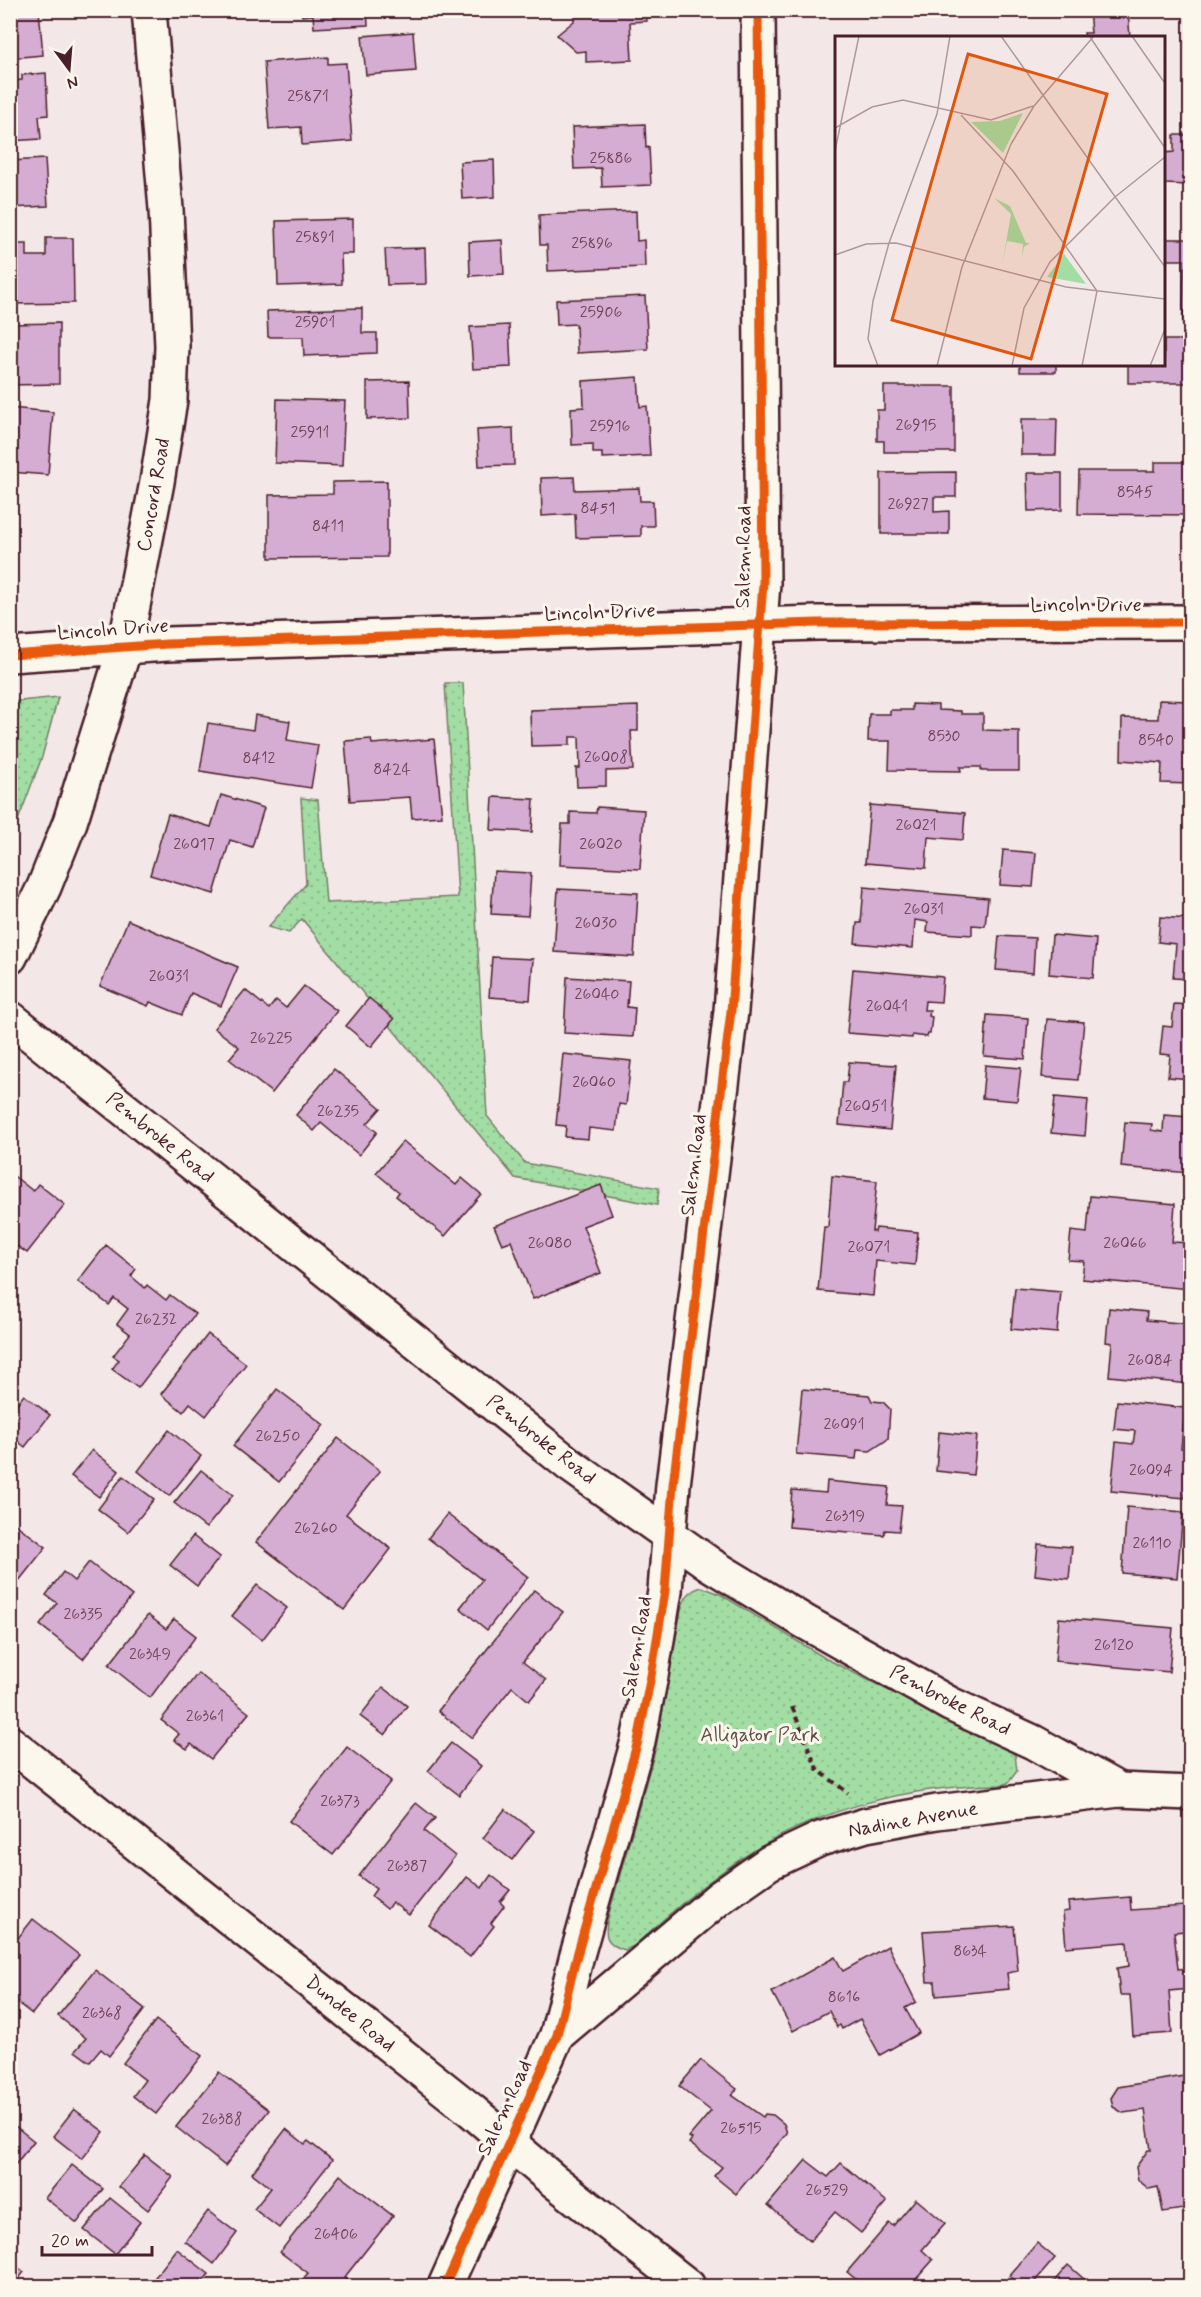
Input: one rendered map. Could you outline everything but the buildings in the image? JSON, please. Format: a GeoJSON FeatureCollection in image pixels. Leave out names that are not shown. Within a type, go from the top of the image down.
{"type":"FeatureCollection","features":[{"type":"Feature","properties":{"kind":"street","name":"Concord Road"},"geometry":{"type":"LineString","coordinates":[[10,957],[44,887],[70,822],[125,647],[157,482],[170,399],[172,346],[166,209],[149,10]]}},
{"type":"Feature","properties":{"kind":"street","name":"Salem Road"},"geometry":{"type":"LineString","coordinates":[[445,2286],[557,2035],[576,1959],[638,1741],[664,1592],[668,1535],[731,1011],[764,583],[758,10]]}},
{"type":"Feature","properties":{"kind":"street","name":"Lincoln Drive"},"geometry":{"type":"LineString","coordinates":[[10,655],[167,644],[760,627],[818,623],[1191,622]]}},
{"type":"Feature","properties":{"kind":"street","name":"Pembroke Road"},"geometry":{"type":"LineString","coordinates":[[10,1018],[570,1465],[711,1565],[950,1704],[1033,1742],[1119,1790]]}},
{"type":"Feature","properties":{"kind":"street","name":"Dundee Road"},"geometry":{"type":"LineString","coordinates":[[10,1743],[509,2140],[553,2180],[688,2286]]}},
{"type":"Feature","properties":{"kind":"street","name":"Nadine Avenue"},"geometry":{"type":"LineString","coordinates":[[557,2035],[719,1898],[770,1863],[820,1839],[866,1825],[937,1812],[1119,1790],[1191,1793]]}},
{"type":"Feature","properties":{"kind":"path"},"geometry":{"type":"LineString","coordinates":[[792,1707],[817,1769],[846,1791],[859,1805],[866,1825]]}},
{"type":"Feature","properties":{"kind":"green space"},"geometry":{"type":"Polygon","coordinates":[[[445,683],[463,683],[487,1116],[525,1163],[659,1188],[657,1205],[515,1178],[302,919],[289,933],[268,927],[306,884],[301,798],[318,800],[326,903],[458,897],[445,683]]]}},
{"type":"Feature","properties":{"kind":"green space"},"geometry":{"type":"Polygon","coordinates":[[[58,697],[42,757],[11,839],[11,702],[58,697]]]}},
{"type":"Feature","properties":{"kind":"green space","name":"Alligator Park"},"geometry":{"type":"Polygon","coordinates":[[[702,1587],[720,1594],[825,1658],[946,1720],[1007,1748],[1015,1755],[1017,1771],[1008,1783],[900,1795],[835,1813],[804,1825],[773,1840],[729,1867],[687,1899],[634,1946],[625,1950],[610,1942],[606,1934],[608,1917],[656,1747],[681,1610],[688,1595],[693,1590],[702,1587]]]}},
{"type":"Feature","properties":{"kind":"cycle path"},"geometry":{"type":"LineString","coordinates":[[445,2286],[557,2035],[576,1959],[638,1741],[665,1591],[673,1485],[731,1011],[763,583],[758,10]]}},
{"type":"Feature","properties":{"kind":"cycle path"},"geometry":{"type":"LineString","coordinates":[[10,655],[167,644],[818,623],[1190,622]]}}]}
